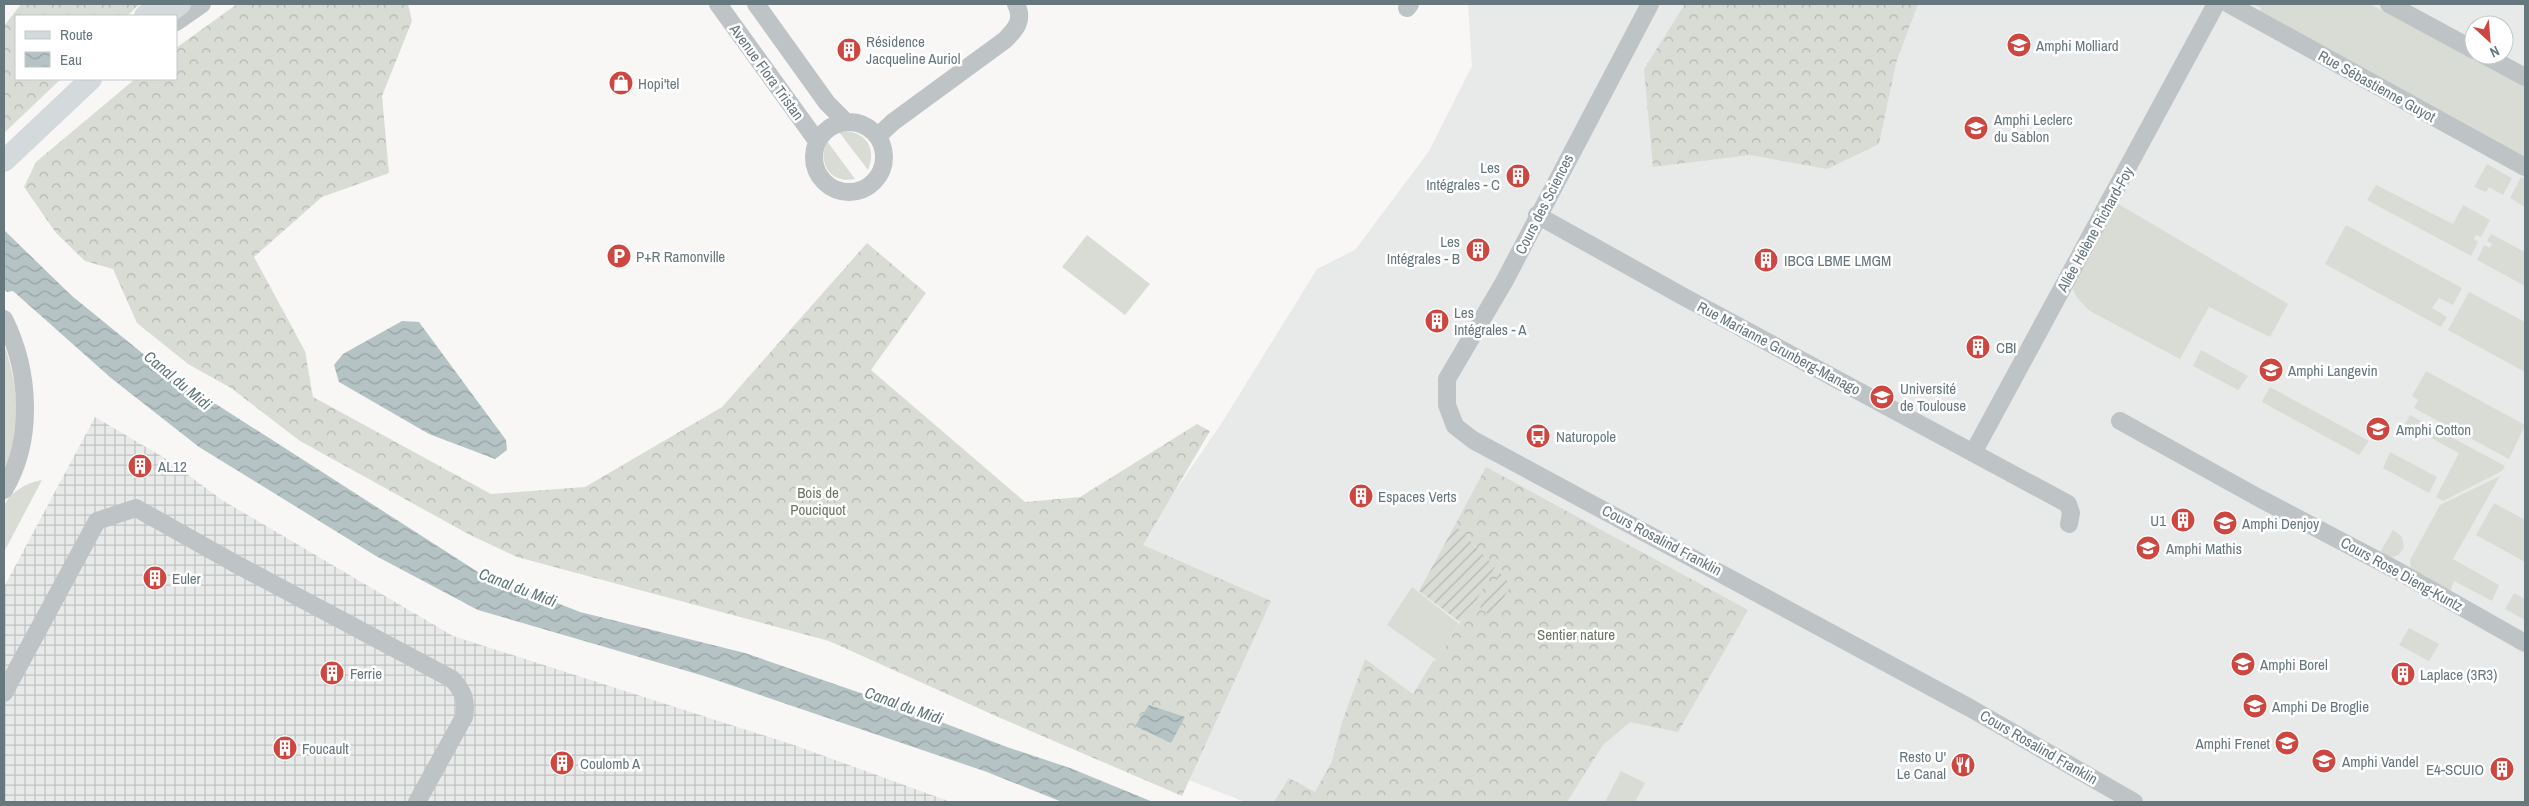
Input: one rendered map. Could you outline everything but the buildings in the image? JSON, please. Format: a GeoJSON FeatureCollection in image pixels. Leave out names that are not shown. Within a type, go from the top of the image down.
{"type":"FeatureCollection","features":[{"type":"Feature","properties":{"kind":"main road"},"geometry":{"type":"LineString","coordinates":[[146,15],[160,4]]}},
{"type":"Feature","properties":{"kind":"main road"},"geometry":{"type":"LineString","coordinates":[[165,15],[180,4]]}},
{"type":"Feature","properties":{"kind":"main road"},"geometry":{"type":"LineString","coordinates":[[5,155],[86,80]]}},
{"type":"Feature","properties":{"kind":"street"},"geometry":{"type":"LineString","coordinates":[[178,21],[202,4]]}},
{"type":"Feature","properties":{"kind":"street","name":"Avenue Flora Tristan"},"geometry":{"type":"LineString","coordinates":[[718,4],[817,141]]}},
{"type":"Feature","properties":{"kind":"street","name":"Avenue Flora Tristan"},"geometry":{"type":"LineString","coordinates":[[756,4],[827,103],[846,122]]}},
{"type":"Feature","properties":{"kind":"street"},"geometry":{"type":"LineString","coordinates":[[878,136],[893,122],[1006,40],[1019,24],[1019,12],[1016,4]]}},
{"type":"Feature","properties":{"kind":"street","name":"Cours des Sciences"},"geometry":{"type":"LineString","coordinates":[[1447,406],[1447,379],[1504,282],[1537,215],[1650,4]]}},
{"type":"Feature","properties":{"kind":"street","name":"Allée Hélène Richard-Foy"},"geometry":{"type":"LineString","coordinates":[[1973,453],[2216,4]]}},
{"type":"Feature","properties":{"kind":"street","name":"Rue Sébastienne Guyot"},"geometry":{"type":"LineString","coordinates":[[2229,4],[2525,167]]}},
{"type":"Feature","properties":{"kind":"street"},"geometry":{"type":"LineString","coordinates":[[2389,4],[2464,45]]}},
{"type":"Feature","properties":{"kind":"street"},"geometry":{"type":"LineString","coordinates":[[2503,65],[2525,77]]}},
{"type":"Feature","properties":{"kind":"street"},"geometry":{"type":"LineString","coordinates":[[846,122],[861,123],[878,136],[884,157],[883,168],[878,178],[863,190],[847,193],[832,188],[818,175],[813,157],[817,141],[828,128],[846,122]]}},
{"type":"Feature","properties":{"kind":"street","name":"Rue Marianne Grunberg-Manago"},"geometry":{"type":"LineString","coordinates":[[1537,215],[2068,504],[2071,513],[2069,524]]}},
{"type":"Feature","properties":{"kind":"street"},"geometry":{"type":"LineString","coordinates":[[4,319],[17,351],[25,412],[24,437],[16,467],[4,490]]}},
{"type":"Feature","properties":{"kind":"street","name":"Cours Rosalind Franklin"},"geometry":{"type":"LineString","coordinates":[[1447,406],[1455,426],[1474,440],[1890,664],[2134,802]]}},
{"type":"Feature","properties":{"kind":"street","name":"Cours Rose Dieng-Kuntz"},"geometry":{"type":"LineString","coordinates":[[2120,421],[2259,498],[2365,553],[2525,643]]}},
{"type":"Feature","properties":{"kind":"street"},"geometry":{"type":"LineString","coordinates":[[4,693],[96,521],[136,508],[234,563],[452,679],[462,689],[466,704],[464,717],[417,802]]}},
{"type":"Feature","properties":{"kind":"shaded area","name":"Université de Toulouse"},"geometry":{"type":"Polygon","coordinates":[[[1468,4],[2525,4],[2525,802],[1245,802],[1022,715],[1221,424],[1317,269],[1355,250],[1429,151],[1472,66],[1468,4]]]}},
{"type":"Feature","properties":{"kind":"shaded area"},"geometry":{"type":"Polygon","coordinates":[[[95,417],[168,460],[222,500],[453,636],[794,745],[951,802],[4,802],[4,587],[95,417]]]}},
{"type":"Feature","properties":{"kind":"green space"},"geometry":{"type":"Polygon","coordinates":[[[21,4],[140,4],[128,15],[15,15],[15,80],[60,80],[4,133],[4,26],[21,4]]]}},
{"type":"Feature","properties":{"kind":"green space","name":"Bois de Pouciquot"},"geometry":{"type":"Polygon","coordinates":[[[237,4],[408,4],[412,21],[382,96],[389,173],[322,197],[254,257],[305,351],[313,397],[491,494],[585,487],[722,407],[867,243],[926,293],[871,370],[1025,502],[1080,497],[1197,424],[1210,431],[1143,545],[1271,601],[1182,796],[998,717],[829,641],[517,557],[470,535],[300,441],[231,388],[188,364],[137,323],[113,269],[85,261],[56,233],[24,187],[36,162],[134,80],[178,80],[178,47],[237,4]]]}},
{"type":"Feature","properties":{"kind":"green space"},"geometry":{"type":"Polygon","coordinates":[[[1685,4],[1918,4],[1896,63],[1879,144],[1827,169],[1750,155],[1653,167],[1644,69],[1685,4]]]}},
{"type":"Feature","properties":{"kind":"green space"},"geometry":{"type":"Polygon","coordinates":[[[2254,4],[2370,4],[2464,54],[2464,65],[2484,65],[2525,87],[2525,158],[2258,14],[2261,8],[2254,4]]]}},
{"type":"Feature","properties":{"kind":"green space"},"geometry":{"type":"Polygon","coordinates":[[[847,131],[861,136],[869,144],[871,156],[868,170],[839,132],[847,131]]]}},
{"type":"Feature","properties":{"kind":"green space"},"geometry":{"type":"Polygon","coordinates":[[[827,141],[855,179],[846,180],[839,178],[828,170],[824,157],[827,141]]]}},
{"type":"Feature","properties":{"kind":"green space"},"geometry":{"type":"Polygon","coordinates":[[[2487,164],[2512,178],[2503,195],[2489,187],[2486,192],[2474,187],[2487,164]]]}},
{"type":"Feature","properties":{"kind":"green space"},"geometry":{"type":"Polygon","coordinates":[[[2521,177],[2525,179],[2525,207],[2510,198],[2521,177]]]}},
{"type":"Feature","properties":{"kind":"green space"},"geometry":{"type":"Polygon","coordinates":[[[2376,185],[2453,224],[2463,205],[2490,220],[2481,237],[2476,235],[2474,239],[2478,242],[2471,256],[2367,200],[2376,185]]]}},
{"type":"Feature","properties":{"kind":"green space"},"geometry":{"type":"Polygon","coordinates":[[[2115,202],[2288,304],[2270,337],[2209,307],[2180,359],[2090,311],[2077,297],[2070,281],[2115,202]]]}},
{"type":"Feature","properties":{"kind":"green space"},"geometry":{"type":"Polygon","coordinates":[[[2346,225],[2462,288],[2453,305],[2439,298],[2432,308],[2447,317],[2441,327],[2325,264],[2346,225]]]}},
{"type":"Feature","properties":{"kind":"green space"},"geometry":{"type":"Polygon","coordinates":[[[2491,234],[2525,252],[2525,286],[2477,260],[2484,245],[2489,248],[2492,244],[2487,241],[2491,234]]]}},
{"type":"Feature","properties":{"kind":"green space"},"geometry":{"type":"Polygon","coordinates":[[[1087,235],[1150,284],[1125,315],[1062,267],[1087,235]]]}},
{"type":"Feature","properties":{"kind":"green space"},"geometry":{"type":"Polygon","coordinates":[[[2469,292],[2525,322],[2525,372],[2448,330],[2469,292]]]}},
{"type":"Feature","properties":{"kind":"green space"},"geometry":{"type":"Polygon","coordinates":[[[4,344],[13,376],[17,410],[14,444],[4,476],[4,344]]]}},
{"type":"Feature","properties":{"kind":"green space"},"geometry":{"type":"Polygon","coordinates":[[[2201,350],[2248,376],[2238,390],[2193,366],[2201,350]]]}},
{"type":"Feature","properties":{"kind":"green space"},"geometry":{"type":"Polygon","coordinates":[[[2426,371],[2525,425],[2509,459],[2414,408],[2418,400],[2412,396],[2426,371]]]}},
{"type":"Feature","properties":{"kind":"green space"},"geometry":{"type":"Polygon","coordinates":[[[2270,387],[2369,441],[2359,455],[2264,403],[2262,401],[2270,387]]]}},
{"type":"Feature","properties":{"kind":"green space"},"geometry":{"type":"Polygon","coordinates":[[[2410,415],[2505,466],[2502,471],[2443,501],[2436,497],[2459,453],[2405,424],[2410,415]]]}},
{"type":"Feature","properties":{"kind":"green space"},"geometry":{"type":"Polygon","coordinates":[[[2390,452],[2437,477],[2429,493],[2383,468],[2390,452]]]}},
{"type":"Feature","properties":{"kind":"green space","name":"Sentier nature"},"geometry":{"type":"Polygon","coordinates":[[[1486,467],[1748,610],[1678,732],[1630,722],[1603,745],[1567,802],[1274,802],[1289,778],[1315,792],[1332,761],[1342,722],[1365,659],[1413,694],[1433,661],[1437,660],[1474,602],[1495,567],[1455,525],[1486,467]]]}},
{"type":"Feature","properties":{"kind":"green space"},"geometry":{"type":"Polygon","coordinates":[[[2500,476],[2453,559],[2499,585],[2492,601],[2454,581],[2450,592],[2411,570],[2410,560],[2440,505],[2500,476]]]}},
{"type":"Feature","properties":{"kind":"green space"},"geometry":{"type":"Polygon","coordinates":[[[42,480],[4,552],[4,505],[20,488],[42,480]]]}},
{"type":"Feature","properties":{"kind":"green space"},"geometry":{"type":"Polygon","coordinates":[[[2494,503],[2525,520],[2525,562],[2476,535],[2494,503]]]}},
{"type":"Feature","properties":{"kind":"green space"},"geometry":{"type":"Polygon","coordinates":[[[1455,525],[1495,567],[1473,606],[1460,622],[1419,591],[1455,525]]]}},
{"type":"Feature","properties":{"kind":"green space"},"geometry":{"type":"Polygon","coordinates":[[[2393,530],[2402,537],[2404,547],[2402,551],[2394,557],[2379,554],[2393,530]]]}},
{"type":"Feature","properties":{"kind":"green space"},"geometry":{"type":"Polygon","coordinates":[[[1500,573],[1511,585],[1492,618],[1480,607],[1500,573]]]}},
{"type":"Feature","properties":{"kind":"green space"},"geometry":{"type":"Polygon","coordinates":[[[1412,587],[1459,624],[1437,660],[1387,625],[1412,587]]]}},
{"type":"Feature","properties":{"kind":"green space"},"geometry":{"type":"Polygon","coordinates":[[[2514,593],[2525,599],[2525,620],[2505,609],[2514,593]]]}},
{"type":"Feature","properties":{"kind":"green space"},"geometry":{"type":"Polygon","coordinates":[[[2409,628],[2439,644],[2429,661],[2399,645],[2409,628]]]}},
{"type":"Feature","properties":{"kind":"green space"},"geometry":{"type":"Polygon","coordinates":[[[1621,771],[1645,783],[1635,802],[1605,802],[1621,771]]]}},
{"type":"Feature","properties":{"kind":"water","name":"Canal du Midi"},"geometry":{"type":"Polygon","coordinates":[[[4,230],[72,296],[163,370],[478,572],[580,612],[745,653],[1070,768],[1153,802],[1062,802],[987,772],[704,676],[478,610],[376,556],[199,447],[111,378],[13,291],[7,292],[4,289],[4,230]]]}},
{"type":"Feature","properties":{"kind":"water"},"geometry":{"type":"Polygon","coordinates":[[[402,321],[419,322],[506,440],[507,450],[495,459],[429,434],[339,382],[334,365],[343,354],[402,321]]]}},
{"type":"Feature","properties":{"kind":"water"},"geometry":{"type":"Polygon","coordinates":[[[1149,705],[1185,717],[1171,743],[1135,726],[1149,705]]]}},
{"type":"Feature","properties":{"kind":"place","name":"Amphi Molliard"},"geometry":{"type":"Point","coordinates":[2019,45]}},
{"type":"Feature","properties":{"kind":"place","name":"Résidence Jacqueline Auriol"},"geometry":{"type":"Point","coordinates":[849,50]}},
{"type":"Feature","properties":{"kind":"place","name":"Hopi'tel"},"geometry":{"type":"Point","coordinates":[621,83]}},
{"type":"Feature","properties":{"kind":"place","name":"Amphi Leclerc du Sablon"},"geometry":{"type":"Point","coordinates":[1976,128]}},
{"type":"Feature","properties":{"kind":"place","name":"Les Intégrales - C"},"geometry":{"type":"Point","coordinates":[1518,176]}},
{"type":"Feature","properties":{"kind":"place","name":"Les Intégrales - B"},"geometry":{"type":"Point","coordinates":[1478,250]}},
{"type":"Feature","properties":{"kind":"place","name":"P+R Ramonville"},"geometry":{"type":"Point","coordinates":[619,256]}},
{"type":"Feature","properties":{"kind":"place","name":"IBCG LBME LMGM"},"geometry":{"type":"Point","coordinates":[1766,260]}},
{"type":"Feature","properties":{"kind":"place","name":"Les Intégrales - A"},"geometry":{"type":"Point","coordinates":[1437,321]}},
{"type":"Feature","properties":{"kind":"place","name":"CBI"},"geometry":{"type":"Point","coordinates":[1978,347]}},
{"type":"Feature","properties":{"kind":"place","name":"Amphi Langevin"},"geometry":{"type":"Point","coordinates":[2271,370]}},
{"type":"Feature","properties":{"kind":"place","name":"Université de Toulouse"},"geometry":{"type":"Point","coordinates":[1882,397]}},
{"type":"Feature","properties":{"kind":"place","name":"Amphi Cotton"},"geometry":{"type":"Point","coordinates":[2378,429]}},
{"type":"Feature","properties":{"kind":"place","name":"Naturopole"},"geometry":{"type":"Point","coordinates":[1538,436]}},
{"type":"Feature","properties":{"kind":"place","name":"AL12"},"geometry":{"type":"Point","coordinates":[140,466]}},
{"type":"Feature","properties":{"kind":"place","name":"Espaces Verts"},"geometry":{"type":"Point","coordinates":[1361,496]}},
{"type":"Feature","properties":{"kind":"place","name":"U1"},"geometry":{"type":"Point","coordinates":[2183,520]}},
{"type":"Feature","properties":{"kind":"place","name":"Amphi Denjoy"},"geometry":{"type":"Point","coordinates":[2225,523]}},
{"type":"Feature","properties":{"kind":"place","name":"Amphi Mathis"},"geometry":{"type":"Point","coordinates":[2148,548]}},
{"type":"Feature","properties":{"kind":"place","name":"Euler"},"geometry":{"type":"Point","coordinates":[155,578]}},
{"type":"Feature","properties":{"kind":"place","name":"Amphi Borel"},"geometry":{"type":"Point","coordinates":[2243,664]}},
{"type":"Feature","properties":{"kind":"place","name":"Ferrie"},"geometry":{"type":"Point","coordinates":[332,673]}},
{"type":"Feature","properties":{"kind":"place","name":"Laplace (3R3)"},"geometry":{"type":"Point","coordinates":[2403,674]}},
{"type":"Feature","properties":{"kind":"place","name":"Amphi De Broglie"},"geometry":{"type":"Point","coordinates":[2255,706]}},
{"type":"Feature","properties":{"kind":"place","name":"Amphi Frenet"},"geometry":{"type":"Point","coordinates":[2287,743]}},
{"type":"Feature","properties":{"kind":"place","name":"Foucault"},"geometry":{"type":"Point","coordinates":[285,748]}},
{"type":"Feature","properties":{"kind":"place","name":"Amphi Vandel"},"geometry":{"type":"Point","coordinates":[2324,761]}},
{"type":"Feature","properties":{"kind":"place","name":"Coulomb A"},"geometry":{"type":"Point","coordinates":[562,763]}},
{"type":"Feature","properties":{"kind":"place","name":"Resto U' Le Canal"},"geometry":{"type":"Point","coordinates":[1963,765]}},
{"type":"Feature","properties":{"kind":"place","name":"E4-SCUIO"},"geometry":{"type":"Point","coordinates":[2502,769]}}]}
